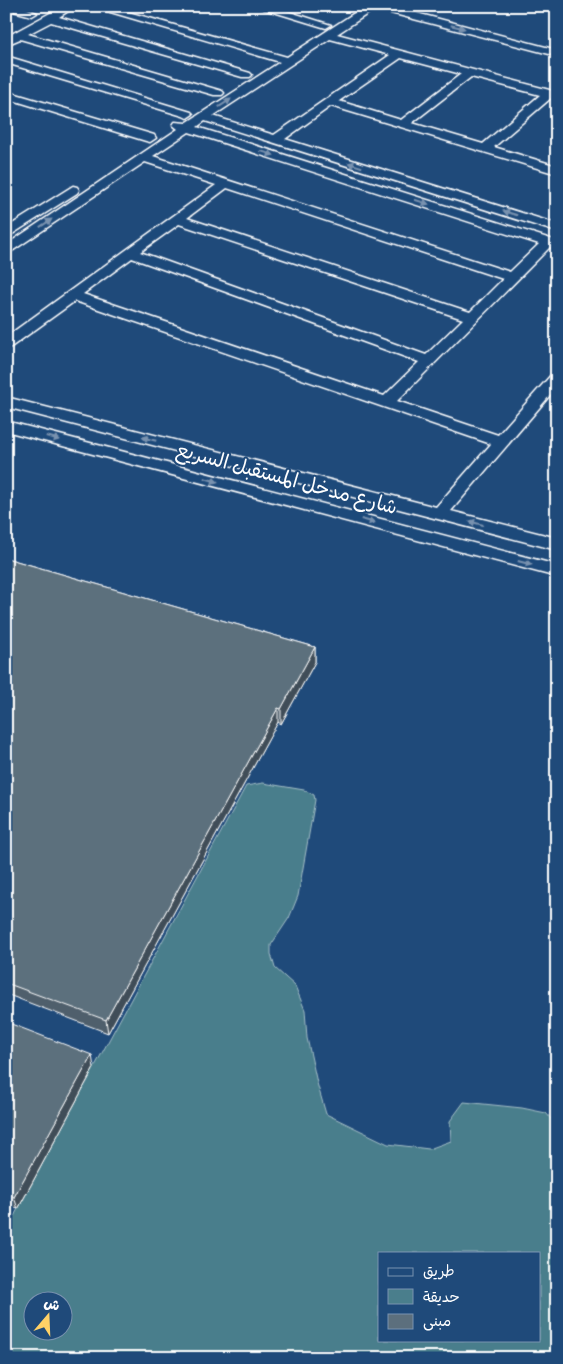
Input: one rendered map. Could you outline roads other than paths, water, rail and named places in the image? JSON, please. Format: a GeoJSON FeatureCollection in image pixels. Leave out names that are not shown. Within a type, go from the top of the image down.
{"type":"FeatureCollection","features":[{"type":"Feature","properties":{"kind":"street"},"geometry":{"type":"LineString","coordinates":[[9,6],[32,13]]}},
{"type":"Feature","properties":{"kind":"street"},"geometry":{"type":"LineString","coordinates":[[15,22],[44,6]]}},
{"type":"Feature","properties":{"kind":"street"},"geometry":{"type":"LineString","coordinates":[[6,42],[71,6]]}},
{"type":"Feature","properties":{"kind":"street"},"geometry":{"type":"LineString","coordinates":[[95,6],[289,61]]}},
{"type":"Feature","properties":{"kind":"street"},"geometry":{"type":"LineString","coordinates":[[259,6],[399,54],[552,95]]}},
{"type":"Feature","properties":{"kind":"street"},"geometry":{"type":"LineString","coordinates":[[9,246],[30,234],[289,61],[354,6]]}},
{"type":"Feature","properties":{"kind":"street"},"geometry":{"type":"LineString","coordinates":[[102,170],[275,57],[372,6]]}},
{"type":"Feature","properties":{"kind":"street"},"geometry":{"type":"LineString","coordinates":[[376,6],[557,53]]}},
{"type":"Feature","properties":{"kind":"street"},"geometry":{"type":"LineString","coordinates":[[420,6],[530,34]]}},
{"type":"Feature","properties":{"kind":"street"},"geometry":{"type":"LineString","coordinates":[[50,18],[246,75]]}},
{"type":"Feature","properties":{"kind":"street"},"geometry":{"type":"LineString","coordinates":[[19,35],[218,93]]}},
{"type":"Feature","properties":{"kind":"street"},"geometry":{"type":"LineString","coordinates":[[275,140],[399,54]]}},
{"type":"Feature","properties":{"kind":"street"},"geometry":{"type":"LineString","coordinates":[[6,59],[187,114]]}},
{"type":"Feature","properties":{"kind":"street"},"geometry":{"type":"LineString","coordinates":[[403,124],[469,73]]}},
{"type":"Feature","properties":{"kind":"street"},"geometry":{"type":"LineString","coordinates":[[6,94],[150,138]]}},
{"type":"Feature","properties":{"kind":"street"},"geometry":{"type":"LineString","coordinates":[[485,149],[552,95]]}},
{"type":"Feature","properties":{"kind":"street"},"geometry":{"type":"LineString","coordinates":[[330,102],[557,170]]}},
{"type":"Feature","properties":{"kind":"street"},"geometry":{"type":"LineString","coordinates":[[203,117],[557,228]]}},
{"type":"Feature","properties":{"kind":"street"},"geometry":{"type":"LineString","coordinates":[[173,123],[552,243]]}},
{"type":"Feature","properties":{"kind":"street"},"geometry":{"type":"LineString","coordinates":[[143,157],[512,277]]}},
{"type":"Feature","properties":{"kind":"street"},"geometry":{"type":"LineString","coordinates":[[9,229],[86,181]]}},
{"type":"Feature","properties":{"kind":"street"},"geometry":{"type":"LineString","coordinates":[[6,344],[224,184]]}},
{"type":"Feature","properties":{"kind":"street"},"geometry":{"type":"LineString","coordinates":[[177,219],[472,317]]}},
{"type":"Feature","properties":{"kind":"street"},"geometry":{"type":"LineString","coordinates":[[9,229],[30,234]]}},
{"type":"Feature","properties":{"kind":"street"},"geometry":{"type":"LineString","coordinates":[[386,403],[512,277],[552,243]]}},
{"type":"Feature","properties":{"kind":"street"},"geometry":{"type":"LineString","coordinates":[[130,253],[429,361]]}},
{"type":"Feature","properties":{"kind":"street"},"geometry":{"type":"LineString","coordinates":[[72,295],[499,441]]}},
{"type":"Feature","properties":{"kind":"street"},"geometry":{"type":"LineString","coordinates":[[439,514],[499,441],[557,377]]}},
{"type":"Feature","properties":{"kind":"street","name":"شارع مدخل المستقبل السريع"},"geometry":{"type":"LineString","coordinates":[[6,402],[557,544]]}},
{"type":"Feature","properties":{"kind":"street","name":"شارع مدخل المستقبل السريع"},"geometry":{"type":"LineString","coordinates":[[6,426],[557,571]]}},
{"type":"Feature","properties":{"kind":"street"},"geometry":{"type":"LineString","coordinates":[[317,508],[330,486]]}}]}
